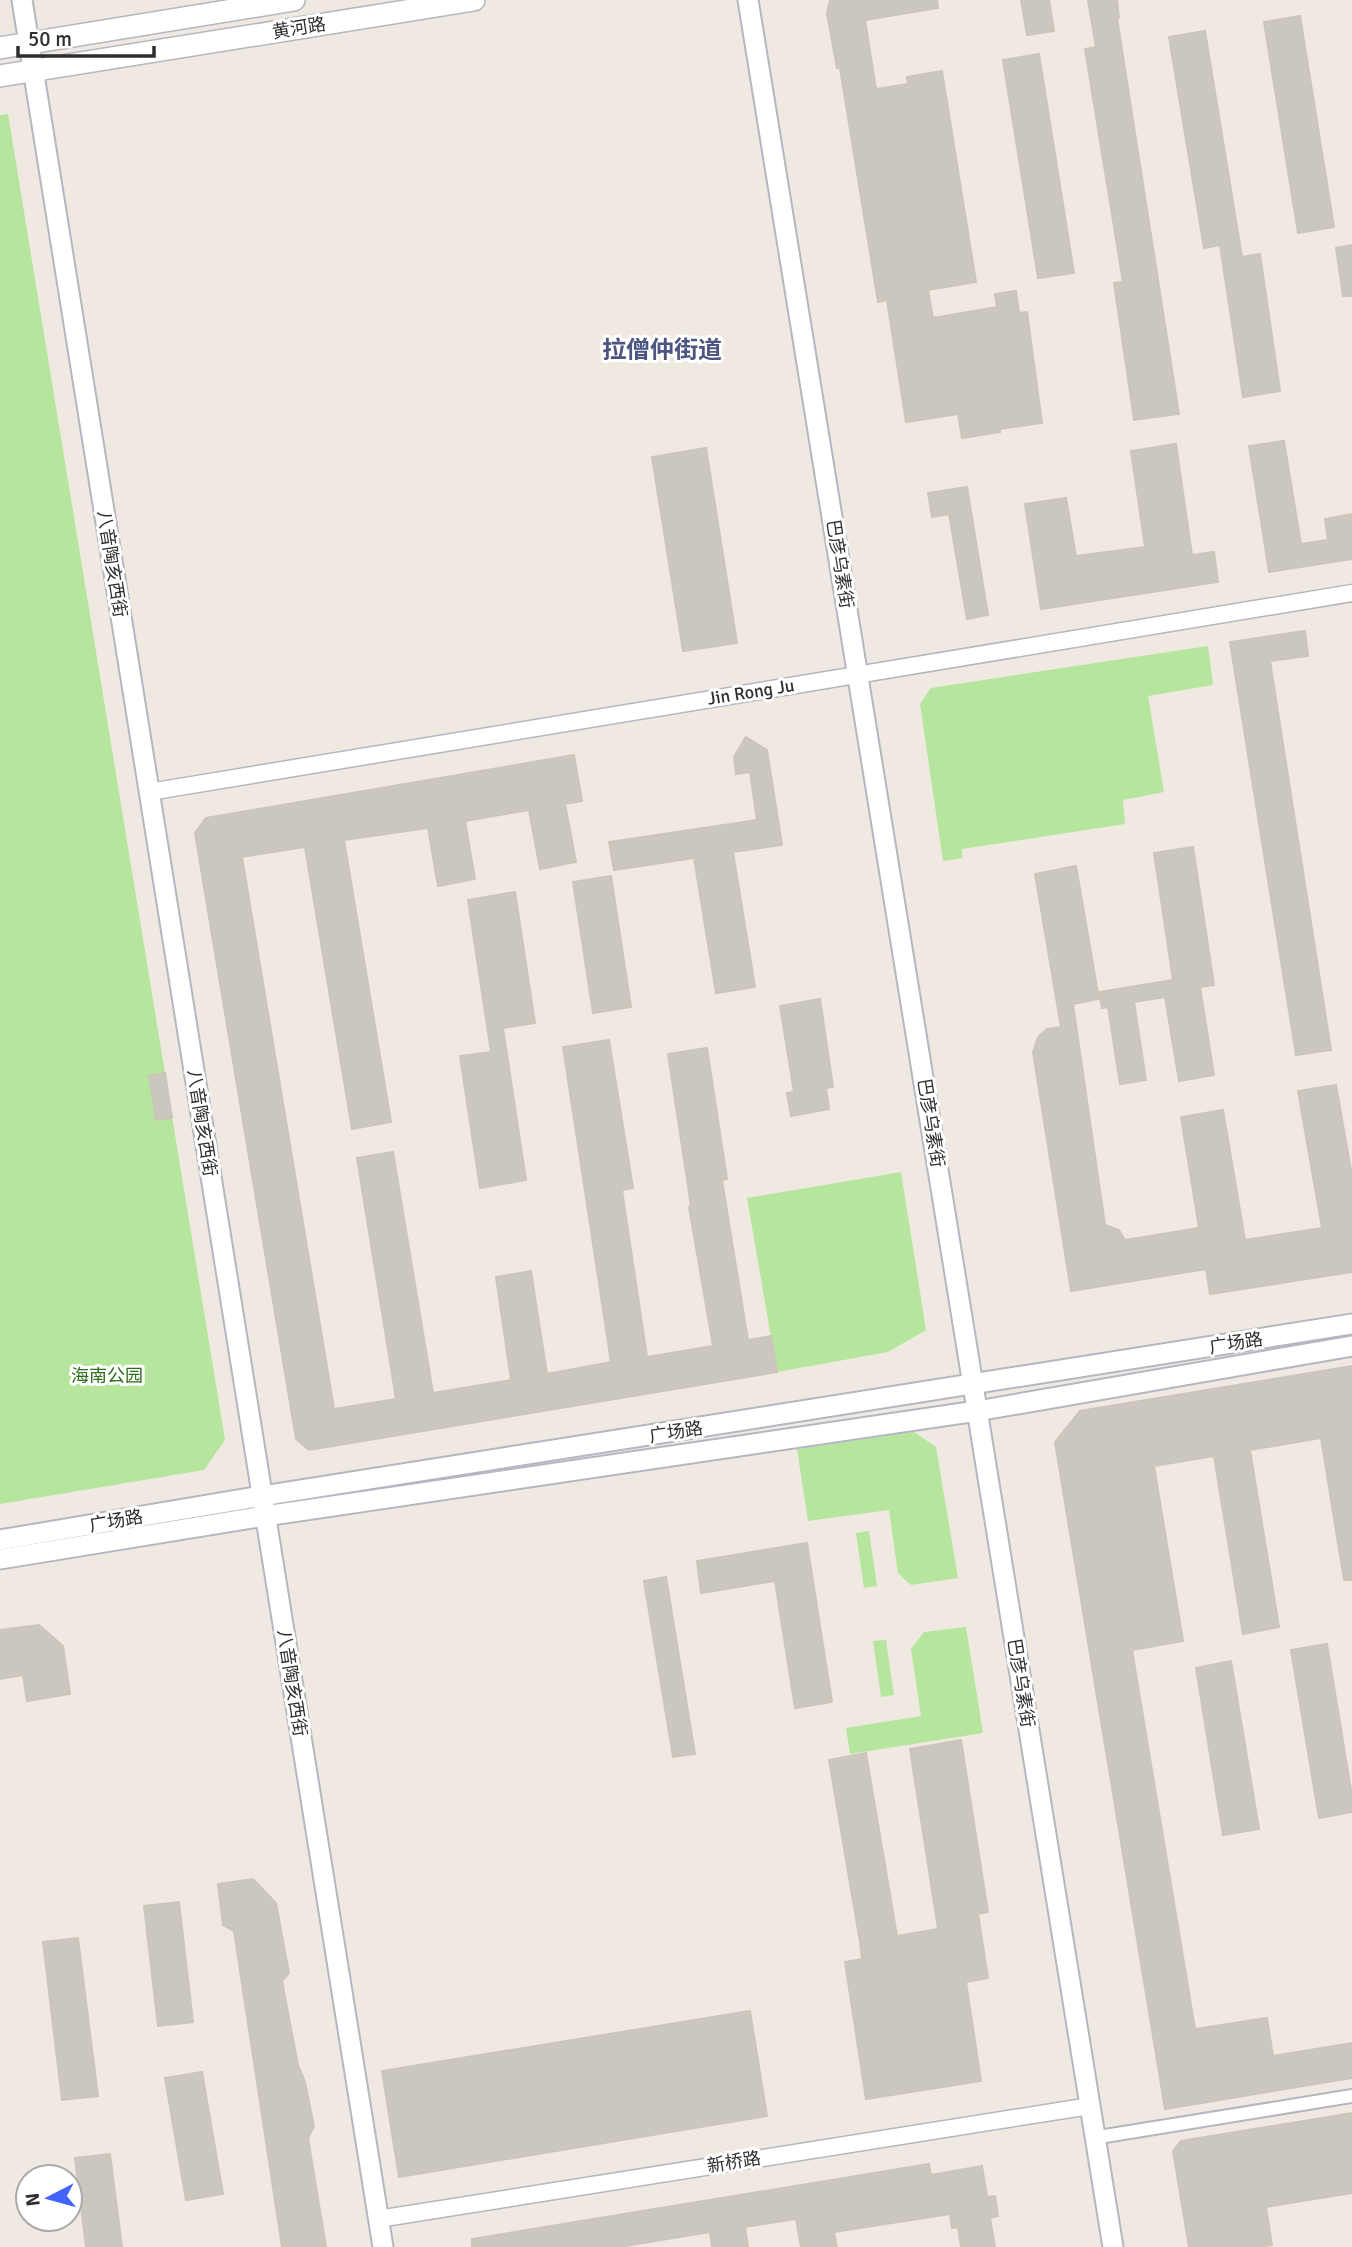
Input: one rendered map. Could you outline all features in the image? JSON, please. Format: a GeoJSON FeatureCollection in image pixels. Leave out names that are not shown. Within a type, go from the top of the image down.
{"type":"FeatureCollection","features":[{"type":"Feature","properties":{"kind":"main road","name":"黄河路"},"geometry":{"type":"LineString","coordinates":[[0,48],[294,0]]}},
{"type":"Feature","properties":{"kind":"main road","name":"黄河路"},"geometry":{"type":"LineString","coordinates":[[0,76],[474,0]]}},
{"type":"Feature","properties":{"kind":"street","name":"八音陶亥西街"},"geometry":{"type":"LineString","coordinates":[[22,0],[383,2247]]}},
{"type":"Feature","properties":{"kind":"street","name":"巴彦乌素街"},"geometry":{"type":"LineString","coordinates":[[748,0],[978,1384],[1113,2247]]}},
{"type":"Feature","properties":{"kind":"street","name":"巴彦乌素街"},"geometry":{"type":"LineString","coordinates":[[758,0],[862,674]]}},
{"type":"Feature","properties":{"kind":"street","name":"Jin Rong Ju"},"geometry":{"type":"LineString","coordinates":[[149,792],[1352,593]]}},
{"type":"Feature","properties":{"kind":"street","name":"广场路"},"geometry":{"type":"LineString","coordinates":[[0,1559],[264,1506],[978,1384],[1352,1324]]}},
{"type":"Feature","properties":{"kind":"street","name":"广场路"},"geometry":{"type":"LineString","coordinates":[[0,1541],[982,1410],[1352,1346]]}},
{"type":"Feature","properties":{"kind":"street","name":"巴彦乌素街"},"geometry":{"type":"LineString","coordinates":[[982,1410],[1123,2247]]}},
{"type":"Feature","properties":{"kind":"street"},"geometry":{"type":"LineString","coordinates":[[1105,2136],[1352,2096]]}},
{"type":"Feature","properties":{"kind":"street","name":"新桥路"},"geometry":{"type":"LineString","coordinates":[[378,2219],[1090,2106]]}},
{"type":"Feature","properties":{"kind":"green space","name":"海南公园"},"geometry":{"type":"Polygon","coordinates":[[[8,114],[225,1440],[204,1470],[0,1504],[0,115],[8,114]]]}},
{"type":"Feature","properties":{"kind":"green space"},"geometry":{"type":"Polygon","coordinates":[[[1208,646],[1213,685],[1148,696],[1164,792],[1123,800],[1125,824],[962,849],[962,858],[943,861],[920,704],[931,688],[1208,646]]]}},
{"type":"Feature","properties":{"kind":"green space"},"geometry":{"type":"Polygon","coordinates":[[[901,1172],[926,1330],[888,1352],[777,1372],[747,1198],[901,1172]]]}},
{"type":"Feature","properties":{"kind":"green space"},"geometry":{"type":"Polygon","coordinates":[[[914,1432],[936,1447],[958,1578],[911,1585],[898,1573],[889,1510],[808,1521],[797,1449],[914,1432]]]}},
{"type":"Feature","properties":{"kind":"green space"},"geometry":{"type":"Polygon","coordinates":[[[869,1531],[877,1586],[864,1588],[856,1533],[869,1531]]]}},
{"type":"Feature","properties":{"kind":"green space"},"geometry":{"type":"Polygon","coordinates":[[[966,1627],[983,1733],[850,1754],[846,1728],[921,1716],[911,1649],[924,1632],[966,1627]]]}},
{"type":"Feature","properties":{"kind":"green space"},"geometry":{"type":"Polygon","coordinates":[[[886,1640],[894,1695],[881,1697],[873,1641],[886,1640]]]}},
{"type":"Feature","properties":{"kind":"building"},"geometry":{"type":"Polygon","coordinates":[[[830,0],[937,0],[938,8],[865,20],[876,89],[908,84],[907,77],[942,71],[976,282],[928,290],[933,318],[997,307],[995,294],[1016,291],[1019,313],[1027,312],[1042,423],[962,438],[958,414],[906,422],[887,300],[878,302],[840,68],[837,68],[827,13],[830,0]]]}},
{"type":"Feature","properties":{"kind":"building"},"geometry":{"type":"Polygon","coordinates":[[[1021,0],[1049,0],[1054,31],[1027,35],[1021,0]]]}},
{"type":"Feature","properties":{"kind":"building"},"geometry":{"type":"Polygon","coordinates":[[[1088,0],[1117,0],[1117,18],[1179,414],[1134,420],[1114,283],[1123,282],[1085,49],[1096,47],[1088,0]]]}},
{"type":"Feature","properties":{"kind":"building"},"geometry":{"type":"Polygon","coordinates":[[[1300,16],[1334,227],[1298,233],[1264,22],[1300,16]]]}},
{"type":"Feature","properties":{"kind":"building"},"geometry":{"type":"Polygon","coordinates":[[[1205,31],[1242,257],[1260,254],[1280,391],[1243,397],[1220,245],[1204,248],[1169,37],[1205,31]]]}},
{"type":"Feature","properties":{"kind":"building"},"geometry":{"type":"Polygon","coordinates":[[[1039,54],[1074,273],[1038,278],[1003,60],[1039,54]]]}},
{"type":"Feature","properties":{"kind":"building"},"geometry":{"type":"Polygon","coordinates":[[[1352,245],[1352,296],[1343,296],[1336,248],[1352,245]]]}},
{"type":"Feature","properties":{"kind":"building"},"geometry":{"type":"Polygon","coordinates":[[[1284,441],[1301,544],[1328,540],[1325,519],[1352,514],[1352,559],[1269,572],[1249,446],[1284,441]]]}},
{"type":"Feature","properties":{"kind":"building"},"geometry":{"type":"Polygon","coordinates":[[[1176,444],[1192,555],[1214,552],[1218,582],[1041,609],[1025,504],[1066,498],[1076,556],[1145,547],[1131,451],[1176,444]]]}},
{"type":"Feature","properties":{"kind":"building"},"geometry":{"type":"Polygon","coordinates":[[[706,448],[737,643],[683,651],[652,457],[706,448]]]}},
{"type":"Feature","properties":{"kind":"building"},"geometry":{"type":"Polygon","coordinates":[[[967,487],[988,615],[967,619],[949,514],[932,517],[928,493],[967,487]]]}},
{"type":"Feature","properties":{"kind":"building"},"geometry":{"type":"Polygon","coordinates":[[[1305,631],[1308,656],[1270,661],[1331,1050],[1296,1055],[1230,642],[1305,631]]]}},
{"type":"Feature","properties":{"kind":"building"},"geometry":{"type":"Polygon","coordinates":[[[746,737],[767,750],[782,845],[733,852],[755,987],[716,993],[694,858],[614,870],[609,842],[757,820],[750,772],[736,774],[734,757],[746,737]]]}},
{"type":"Feature","properties":{"kind":"building"},"geometry":{"type":"Polygon","coordinates":[[[574,755],[582,801],[565,804],[576,862],[540,869],[529,810],[465,821],[475,879],[438,886],[428,828],[344,840],[391,1122],[352,1129],[305,847],[242,857],[334,1409],[396,1399],[357,1158],[393,1152],[433,1393],[511,1380],[496,1277],[531,1271],[547,1374],[611,1362],[563,1047],[609,1040],[633,1188],[622,1190],[647,1357],[713,1346],[689,1207],[691,1206],[668,1054],[707,1048],[727,1179],[722,1180],[748,1340],[771,1336],[777,1372],[309,1450],[296,1439],[195,833],[206,818],[574,755]]]}},
{"type":"Feature","properties":{"kind":"building"},"geometry":{"type":"Polygon","coordinates":[[[1193,847],[1214,985],[1200,987],[1214,1075],[1179,1081],[1165,997],[1134,1002],[1146,1080],[1120,1084],[1108,1007],[1102,1008],[1099,992],[1173,980],[1154,853],[1193,847]]]}},
{"type":"Feature","properties":{"kind":"building"},"geometry":{"type":"Polygon","coordinates":[[[1076,866],[1099,999],[1073,1004],[1105,1225],[1119,1230],[1125,1240],[1199,1228],[1181,1117],[1223,1110],[1245,1240],[1322,1228],[1298,1091],[1336,1085],[1352,1176],[1352,1272],[1210,1294],[1206,1269],[1071,1291],[1033,1052],[1038,1037],[1047,1029],[1061,1027],[1035,874],[1076,866]]]}},
{"type":"Feature","properties":{"kind":"building"},"geometry":{"type":"Polygon","coordinates":[[[611,876],[631,1007],[593,1013],[573,882],[611,876]]]}},
{"type":"Feature","properties":{"kind":"building"},"geometry":{"type":"Polygon","coordinates":[[[515,892],[535,1023],[503,1028],[526,1180],[480,1188],[460,1056],[491,1052],[468,900],[515,892]]]}},
{"type":"Feature","properties":{"kind":"building"},"geometry":{"type":"Polygon","coordinates":[[[820,999],[833,1087],[826,1088],[829,1109],[791,1116],[787,1093],[794,1092],[780,1006],[820,999]]]}},
{"type":"Feature","properties":{"kind":"building"},"geometry":{"type":"Polygon","coordinates":[[[165,1073],[172,1118],[156,1120],[149,1076],[165,1073]]]}},
{"type":"Feature","properties":{"kind":"building"},"geometry":{"type":"Polygon","coordinates":[[[1352,1366],[1352,1580],[1344,1580],[1321,1438],[1250,1450],[1279,1627],[1243,1634],[1214,1456],[1154,1466],[1183,1641],[1132,1650],[1195,2029],[1267,2018],[1273,2056],[1352,2043],[1352,2078],[1165,2109],[1055,1442],[1080,1411],[1352,1366]]]}},
{"type":"Feature","properties":{"kind":"building"},"geometry":{"type":"Polygon","coordinates":[[[807,1543],[832,1702],[795,1708],[775,1581],[701,1593],[697,1561],[807,1543]]]}},
{"type":"Feature","properties":{"kind":"building"},"geometry":{"type":"Polygon","coordinates":[[[666,1577],[695,1754],[673,1757],[644,1581],[666,1577]]]}},
{"type":"Feature","properties":{"kind":"building"},"geometry":{"type":"Polygon","coordinates":[[[39,1625],[63,1646],[70,1694],[27,1701],[23,1675],[0,1679],[0,1630],[39,1625]]]}},
{"type":"Feature","properties":{"kind":"building"},"geometry":{"type":"Polygon","coordinates":[[[1327,1644],[1352,1796],[1352,1812],[1319,1818],[1291,1650],[1327,1644]]]}},
{"type":"Feature","properties":{"kind":"building"},"geometry":{"type":"Polygon","coordinates":[[[1231,1661],[1259,1829],[1223,1835],[1196,1668],[1231,1661]]]}},
{"type":"Feature","properties":{"kind":"building"},"geometry":{"type":"Polygon","coordinates":[[[961,1740],[988,1912],[978,1914],[988,1978],[966,1982],[981,2081],[866,2099],[845,1962],[862,1959],[829,1760],[866,1753],[897,1936],[938,1929],[910,1749],[961,1740]]]}},
{"type":"Feature","properties":{"kind":"building"},"geometry":{"type":"Polygon","coordinates":[[[253,1879],[276,1903],[289,1973],[282,1981],[298,2065],[305,2082],[314,2126],[308,2138],[326,2247],[282,2247],[234,1931],[223,1925],[218,1884],[253,1879]]]}},
{"type":"Feature","properties":{"kind":"building"},"geometry":{"type":"Polygon","coordinates":[[[179,1902],[193,2022],[158,2026],[144,1906],[179,1902]]]}},
{"type":"Feature","properties":{"kind":"building"},"geometry":{"type":"Polygon","coordinates":[[[78,1938],[98,2096],[62,2100],[43,1942],[78,1938]]]}},
{"type":"Feature","properties":{"kind":"building"},"geometry":{"type":"Polygon","coordinates":[[[750,2011],[767,2116],[399,2177],[382,2071],[750,2011]]]}},
{"type":"Feature","properties":{"kind":"building"},"geometry":{"type":"Polygon","coordinates":[[[202,2072],[223,2194],[186,2200],[165,2078],[202,2072]]]}},
{"type":"Feature","properties":{"kind":"building"},"geometry":{"type":"Polygon","coordinates":[[[1352,2113],[1352,2193],[1266,2207],[1272,2245],[1189,2247],[1173,2151],[1181,2141],[1352,2113]]]}},
{"type":"Feature","properties":{"kind":"building"},"geometry":{"type":"Polygon","coordinates":[[[110,2154],[122,2247],[86,2247],[84,2163],[76,2163],[75,2158],[110,2154]]]}},
{"type":"Feature","properties":{"kind":"building"},"geometry":{"type":"Polygon","coordinates":[[[929,2164],[931,2175],[982,2166],[987,2197],[995,2196],[998,2216],[990,2218],[995,2247],[961,2247],[958,2227],[952,2228],[950,2214],[834,2232],[837,2247],[801,2247],[796,2219],[745,2227],[748,2247],[712,2247],[710,2232],[619,2247],[472,2247],[472,2239],[929,2164]]]}},
{"type":"Feature","properties":{"kind":"district","name":"拉僧仲街道"},"geometry":{"type":"Point","coordinates":[662,350]}}]}
